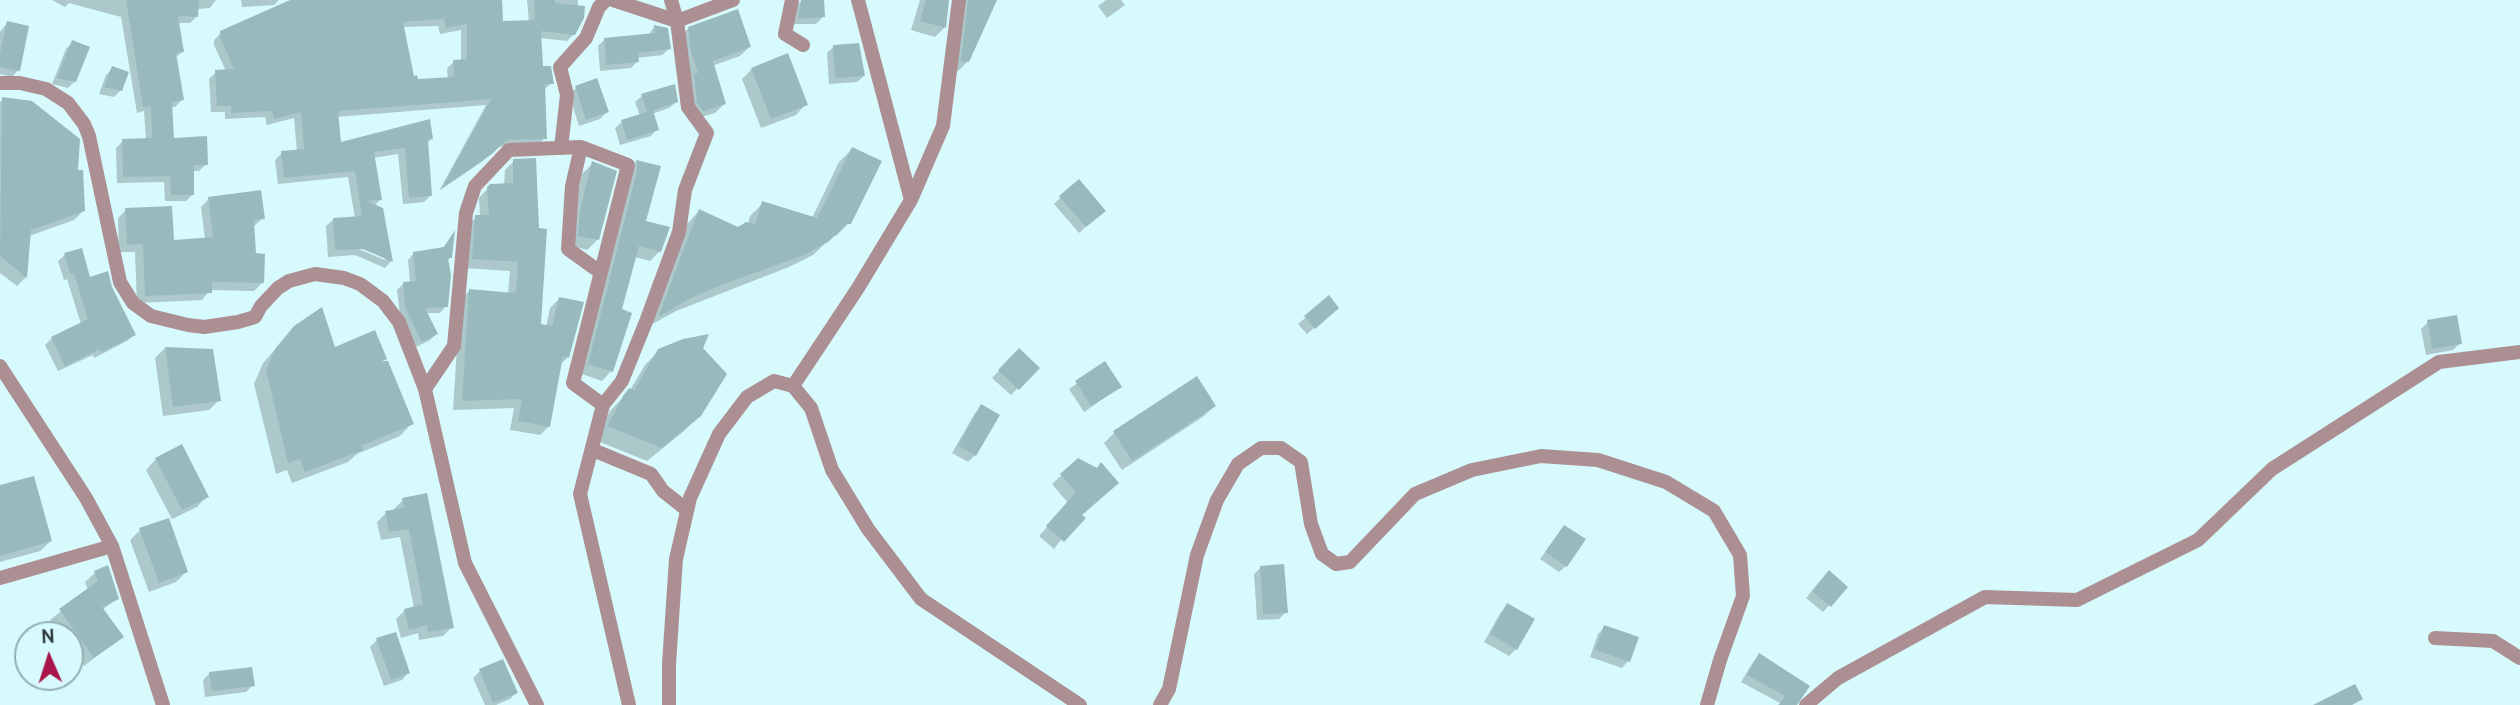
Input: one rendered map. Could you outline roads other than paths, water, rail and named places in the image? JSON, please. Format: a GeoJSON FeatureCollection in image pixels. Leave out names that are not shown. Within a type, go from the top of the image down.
{"type":"FeatureCollection","features":[{"type":"Feature","properties":{"kind":"street"},"geometry":{"type":"LineString","coordinates":[[561,148],[567,95],[560,67],[586,38],[599,7],[606,0]]}},
{"type":"Feature","properties":{"kind":"street"},"geometry":{"type":"LineString","coordinates":[[613,0],[677,21],[733,0]]}},
{"type":"Feature","properties":{"kind":"street"},"geometry":{"type":"LineString","coordinates":[[629,705],[580,494],[603,405],[622,381],[647,319],[679,232],[685,190],[707,133],[688,107],[677,21],[671,0]]}},
{"type":"Feature","properties":{"kind":"street"},"geometry":{"type":"LineString","coordinates":[[792,0],[785,34],[803,45]]}},
{"type":"Feature","properties":{"kind":"street"},"geometry":{"type":"LineString","coordinates":[[858,0],[911,200]]}},
{"type":"Feature","properties":{"kind":"street"},"geometry":{"type":"LineString","coordinates":[[793,386],[858,288],[911,200],[943,126],[958,0]]}},
{"type":"Feature","properties":{"kind":"street"},"geometry":{"type":"LineString","coordinates":[[0,83],[20,83],[46,89],[68,103],[84,124],[89,136],[120,282],[142,311],[161,321],[172,323],[204,327],[221,325],[255,317],[268,296],[289,281],[315,274],[344,278],[373,292],[391,311],[425,388],[465,563],[537,705]]}},
{"type":"Feature","properties":{"kind":"street"},"geometry":{"type":"LineString","coordinates":[[581,147],[572,186],[568,249],[600,272]]}},
{"type":"Feature","properties":{"kind":"street"},"geometry":{"type":"LineString","coordinates":[[425,388],[454,346],[466,213],[475,187],[509,150],[581,147],[628,165],[573,383],[603,405]]}},
{"type":"Feature","properties":{"kind":"street"},"geometry":{"type":"LineString","coordinates":[[1806,705],[1838,678],[1985,597],[2077,600],[2198,540],[2272,470],[2439,362],[2520,352]]}},
{"type":"Feature","properties":{"kind":"street"},"geometry":{"type":"LineString","coordinates":[[0,366],[86,498],[112,546],[163,705]]}},
{"type":"Feature","properties":{"kind":"street"},"geometry":{"type":"LineString","coordinates":[[668,705],[668,664],[676,559],[690,498],[719,434],[747,397],[774,381],[793,386],[811,408],[832,470],[868,529],[921,599],[1080,705]]}},
{"type":"Feature","properties":{"kind":"street"},"geometry":{"type":"LineString","coordinates":[[1160,705],[1169,689],[1198,555],[1217,500],[1238,464],[1261,448],[1281,448],[1301,462],[1311,524],[1322,554],[1336,564],[1350,562],[1415,494],[1472,470],[1541,456],[1598,460],[1667,482],[1714,511],[1740,555],[1743,596],[1707,705]]}},
{"type":"Feature","properties":{"kind":"street"},"geometry":{"type":"LineString","coordinates":[[593,450],[651,474],[663,491],[687,510]]}},
{"type":"Feature","properties":{"kind":"street"},"geometry":{"type":"LineString","coordinates":[[0,578],[112,546]]}},
{"type":"Feature","properties":{"kind":"street"},"geometry":{"type":"LineString","coordinates":[[2435,638],[2493,641],[2520,658]]}}]}
